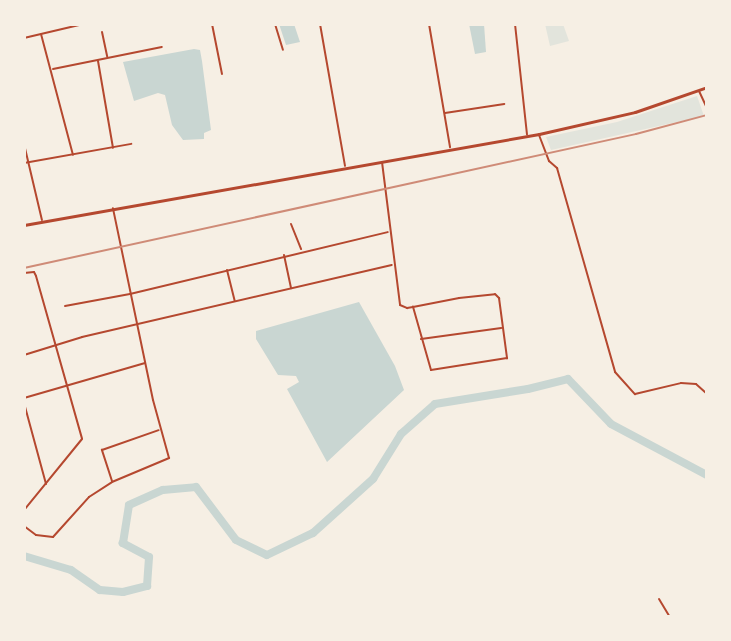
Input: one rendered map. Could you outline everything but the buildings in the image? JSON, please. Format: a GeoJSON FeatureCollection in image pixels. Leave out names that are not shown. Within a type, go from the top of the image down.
{"type":"FeatureCollection","features":[{"type":"Feature","properties":{"kind":"highway"},"geometry":{"type":"LineString","coordinates":[[24,225],[539,134],[608,120],[707,87]]}},
{"type":"Feature","properties":{"kind":"street"},"geometry":{"type":"LineString","coordinates":[[24,38],[83,24]]}},
{"type":"Feature","properties":{"kind":"street"},"geometry":{"type":"LineString","coordinates":[[212,24],[222,74]]}},
{"type":"Feature","properties":{"kind":"street"},"geometry":{"type":"LineString","coordinates":[[275,24],[283,50]]}},
{"type":"Feature","properties":{"kind":"street"},"geometry":{"type":"LineString","coordinates":[[320,24],[345,167]]}},
{"type":"Feature","properties":{"kind":"street"},"geometry":{"type":"LineString","coordinates":[[429,24],[450,149]]}},
{"type":"Feature","properties":{"kind":"street"},"geometry":{"type":"LineString","coordinates":[[515,24],[528,135]]}},
{"type":"Feature","properties":{"kind":"street"},"geometry":{"type":"LineString","coordinates":[[102,32],[107,57]]}},
{"type":"Feature","properties":{"kind":"street"},"geometry":{"type":"LineString","coordinates":[[41,34],[73,155]]}},
{"type":"Feature","properties":{"kind":"street"},"geometry":{"type":"LineString","coordinates":[[52,69],[162,47]]}},
{"type":"Feature","properties":{"kind":"street"},"geometry":{"type":"LineString","coordinates":[[97,60],[113,148]]}},
{"type":"Feature","properties":{"kind":"street"},"geometry":{"type":"LineString","coordinates":[[699,90],[707,108]]}},
{"type":"Feature","properties":{"kind":"street"},"geometry":{"type":"LineString","coordinates":[[444,113],[504,104]]}},
{"type":"Feature","properties":{"kind":"street"},"geometry":{"type":"LineString","coordinates":[[539,134],[549,161],[557,168],[588,270],[602,337],[619,378],[635,394],[681,383],[696,384],[707,394]]}},
{"type":"Feature","properties":{"kind":"street"},"geometry":{"type":"LineString","coordinates":[[24,144],[43,221]]}},
{"type":"Feature","properties":{"kind":"street"},"geometry":{"type":"LineString","coordinates":[[24,163],[131,144]]}},
{"type":"Feature","properties":{"kind":"street"},"geometry":{"type":"LineString","coordinates":[[382,161],[400,305],[413,307],[492,293],[499,298],[505,359],[431,370],[413,307]]}},
{"type":"Feature","properties":{"kind":"street"},"geometry":{"type":"LineString","coordinates":[[24,526],[43,538],[53,537],[78,506],[112,482],[169,458],[145,363],[113,208]]}},
{"type":"Feature","properties":{"kind":"street"},"geometry":{"type":"LineString","coordinates":[[291,224],[301,250]]}},
{"type":"Feature","properties":{"kind":"street"},"geometry":{"type":"LineString","coordinates":[[65,306],[130,294],[301,250],[389,232]]}},
{"type":"Feature","properties":{"kind":"street"},"geometry":{"type":"LineString","coordinates":[[284,255],[291,289]]}},
{"type":"Feature","properties":{"kind":"street"},"geometry":{"type":"LineString","coordinates":[[24,355],[54,345],[394,265]]}},
{"type":"Feature","properties":{"kind":"street"},"geometry":{"type":"LineString","coordinates":[[227,270],[236,303]]}},
{"type":"Feature","properties":{"kind":"street"},"geometry":{"type":"LineString","coordinates":[[24,273],[34,272],[36,276],[81,443],[25,508]]}},
{"type":"Feature","properties":{"kind":"street"},"geometry":{"type":"LineString","coordinates":[[421,339],[502,328]]}},
{"type":"Feature","properties":{"kind":"street"},"geometry":{"type":"LineString","coordinates":[[24,398],[145,363]]}},
{"type":"Feature","properties":{"kind":"street"},"geometry":{"type":"LineString","coordinates":[[24,403],[46,485]]}},
{"type":"Feature","properties":{"kind":"street"},"geometry":{"type":"LineString","coordinates":[[112,482],[102,450],[161,429]]}},
{"type":"Feature","properties":{"kind":"street"},"geometry":{"type":"LineString","coordinates":[[659,599],[670,617]]}},
{"type":"Feature","properties":{"kind":"shaded area"},"geometry":{"type":"Polygon","coordinates":[[[279,24],[294,24],[300,42],[286,45],[279,24]]]}},
{"type":"Feature","properties":{"kind":"shaded area"},"geometry":{"type":"Polygon","coordinates":[[[469,24],[484,24],[486,52],[475,54],[469,24]]]}},
{"type":"Feature","properties":{"kind":"shaded area"},"geometry":{"type":"Polygon","coordinates":[[[545,24],[563,24],[569,41],[550,46],[545,24]]]}},
{"type":"Feature","properties":{"kind":"shaded area"},"geometry":{"type":"Polygon","coordinates":[[[200,50],[211,130],[204,133],[204,139],[183,140],[172,125],[165,95],[158,93],[134,101],[123,62],[200,50]]]}},
{"type":"Feature","properties":{"kind":"shaded area"},"geometry":{"type":"Polygon","coordinates":[[[697,96],[704,116],[551,150],[546,137],[617,122],[697,96]]]}},
{"type":"Feature","properties":{"kind":"shaded area"},"geometry":{"type":"Polygon","coordinates":[[[359,302],[395,366],[404,390],[327,462],[287,389],[299,382],[296,376],[278,375],[256,339],[256,331],[359,302]]]}},
{"type":"Feature","properties":{"kind":"waterway"},"geometry":{"type":"LineString","coordinates":[[24,556],[71,570],[100,590],[123,592],[147,586],[149,557],[123,543],[129,505],[163,490],[196,487],[236,540],[267,555],[313,533],[373,479],[401,434],[435,404],[528,389],[568,379],[611,424],[707,475]]}},
{"type":"Feature","properties":{"kind":"railway"},"geometry":{"type":"LineString","coordinates":[[24,268],[636,134],[707,115]]}}]}
